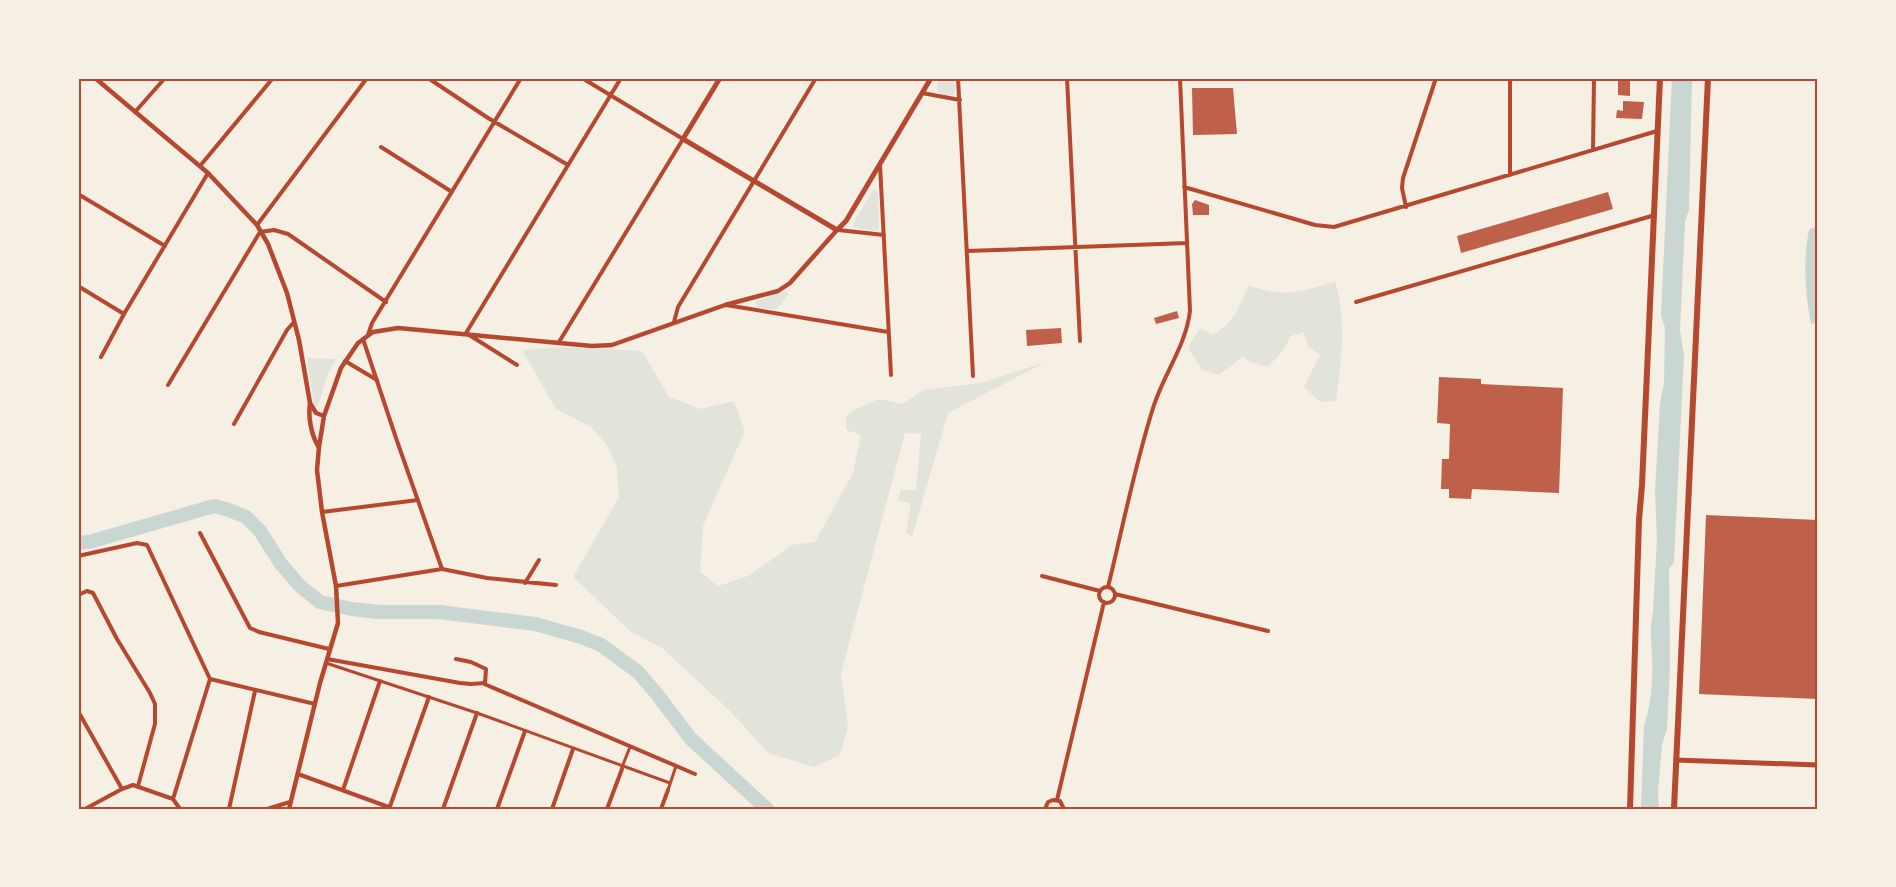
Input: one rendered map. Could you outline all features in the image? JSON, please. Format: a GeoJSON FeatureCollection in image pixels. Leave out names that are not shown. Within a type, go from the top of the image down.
{"type":"FeatureCollection","features":[{"type":"Feature","properties":{"kind":"highway"},"geometry":{"type":"LineString","coordinates":[[1630,809],[1639,520],[1660,78]]}},
{"type":"Feature","properties":{"kind":"highway"},"geometry":{"type":"LineString","coordinates":[[1674,809],[1708,78]]}},
{"type":"Feature","properties":{"kind":"main road"},"geometry":{"type":"LineString","coordinates":[[720,78],[683,139],[837,230],[846,221],[931,78]]}},
{"type":"Feature","properties":{"kind":"main road"},"geometry":{"type":"LineString","coordinates":[[1676,760],[1818,765]]}},
{"type":"Feature","properties":{"kind":"street"},"geometry":{"type":"LineString","coordinates":[[95,78],[208,173],[257,225],[268,244],[281,276],[294,322],[310,403],[311,430],[319,447]]}},
{"type":"Feature","properties":{"kind":"street"},"geometry":{"type":"LineString","coordinates":[[135,112],[165,78]]}},
{"type":"Feature","properties":{"kind":"street"},"geometry":{"type":"LineString","coordinates":[[200,166],[273,78]]}},
{"type":"Feature","properties":{"kind":"street"},"geometry":{"type":"LineString","coordinates":[[257,225],[367,78]]}},
{"type":"Feature","properties":{"kind":"street"},"geometry":{"type":"LineString","coordinates":[[428,78],[495,122],[568,165]]}},
{"type":"Feature","properties":{"kind":"street"},"geometry":{"type":"LineString","coordinates":[[289,809],[338,618],[336,586],[322,512],[317,470],[324,416],[337,375],[345,361],[365,337],[521,78]]}},
{"type":"Feature","properties":{"kind":"street"},"geometry":{"type":"LineString","coordinates":[[559,342],[683,139],[582,78]]}},
{"type":"Feature","properties":{"kind":"street"},"geometry":{"type":"LineString","coordinates":[[466,333],[621,78]]}},
{"type":"Feature","properties":{"kind":"street"},"geometry":{"type":"LineString","coordinates":[[674,322],[678,307],[816,78]]}},
{"type":"Feature","properties":{"kind":"street"},"geometry":{"type":"LineString","coordinates":[[958,78],[973,376]]}},
{"type":"Feature","properties":{"kind":"street"},"geometry":{"type":"LineString","coordinates":[[1067,78],[1080,341]]}},
{"type":"Feature","properties":{"kind":"street"},"geometry":{"type":"LineString","coordinates":[[1108,587],[1147,427],[1159,390],[1184,338],[1189,322],[1180,78]]}},
{"type":"Feature","properties":{"kind":"street"},"geometry":{"type":"LineString","coordinates":[[1406,207],[1402,188],[1403,178],[1436,78]]}},
{"type":"Feature","properties":{"kind":"street"},"geometry":{"type":"LineString","coordinates":[[1510,78],[1510,175]]}},
{"type":"Feature","properties":{"kind":"street"},"geometry":{"type":"LineString","coordinates":[[1593,150],[1594,78]]}},
{"type":"Feature","properties":{"kind":"street"},"geometry":{"type":"LineString","coordinates":[[922,93],[960,100]]}},
{"type":"Feature","properties":{"kind":"street"},"geometry":{"type":"LineString","coordinates":[[1184,187],[1324,227],[1334,227],[1657,131]]}},
{"type":"Feature","properties":{"kind":"street"},"geometry":{"type":"LineString","coordinates":[[381,147],[452,192]]}},
{"type":"Feature","properties":{"kind":"street"},"geometry":{"type":"LineString","coordinates":[[880,164],[891,375]]}},
{"type":"Feature","properties":{"kind":"street"},"geometry":{"type":"LineString","coordinates":[[101,357],[208,173]]}},
{"type":"Feature","properties":{"kind":"street"},"geometry":{"type":"LineString","coordinates":[[78,194],[165,246]]}},
{"type":"Feature","properties":{"kind":"street"},"geometry":{"type":"LineString","coordinates":[[1356,302],[1654,215]]}},
{"type":"Feature","properties":{"kind":"street"},"geometry":{"type":"LineString","coordinates":[[260,232],[274,230],[288,234],[386,302]]}},
{"type":"Feature","properties":{"kind":"street"},"geometry":{"type":"LineString","coordinates":[[365,337],[385,329],[398,328],[592,346],[612,345],[674,322],[774,292],[786,286],[837,230],[884,235]]}},
{"type":"Feature","properties":{"kind":"street"},"geometry":{"type":"LineString","coordinates":[[168,385],[260,232]]}},
{"type":"Feature","properties":{"kind":"street"},"geometry":{"type":"LineString","coordinates":[[967,251],[1187,243]]}},
{"type":"Feature","properties":{"kind":"street"},"geometry":{"type":"LineString","coordinates":[[78,286],[124,314]]}},
{"type":"Feature","properties":{"kind":"street"},"geometry":{"type":"LineString","coordinates":[[725,305],[888,332]]}},
{"type":"Feature","properties":{"kind":"street"},"geometry":{"type":"LineString","coordinates":[[234,424],[287,330],[294,322]]}},
{"type":"Feature","properties":{"kind":"street"},"geometry":{"type":"LineString","coordinates":[[466,333],[517,365]]}},
{"type":"Feature","properties":{"kind":"street"},"geometry":{"type":"LineString","coordinates":[[365,337],[377,381],[442,568]]}},
{"type":"Feature","properties":{"kind":"street"},"geometry":{"type":"LineString","coordinates":[[345,361],[377,381]]}},
{"type":"Feature","properties":{"kind":"street"},"geometry":{"type":"LineString","coordinates":[[310,403],[316,413],[324,416]]}},
{"type":"Feature","properties":{"kind":"street"},"geometry":{"type":"LineString","coordinates":[[322,512],[418,500]]}},
{"type":"Feature","properties":{"kind":"street"},"geometry":{"type":"LineString","coordinates":[[200,533],[250,628],[329,649]]}},
{"type":"Feature","properties":{"kind":"street"},"geometry":{"type":"LineString","coordinates":[[78,556],[137,543],[149,548],[210,680],[173,799]]}},
{"type":"Feature","properties":{"kind":"street"},"geometry":{"type":"LineString","coordinates":[[525,583],[539,560]]}},
{"type":"Feature","properties":{"kind":"street"},"geometry":{"type":"LineString","coordinates":[[336,586],[436,571],[442,568],[487,578],[556,585]]}},
{"type":"Feature","properties":{"kind":"street"},"geometry":{"type":"LineString","coordinates":[[1042,576],[1100,591]]}},
{"type":"Feature","properties":{"kind":"street"},"geometry":{"type":"LineString","coordinates":[[1115,594],[1111,602],[1104,602],[1100,598],[1100,591],[1108,587],[1112,588],[1115,594],[1268,631]]}},
{"type":"Feature","properties":{"kind":"street"},"geometry":{"type":"LineString","coordinates":[[78,595],[91,591],[95,596],[155,704],[155,724],[138,786]]}},
{"type":"Feature","properties":{"kind":"street"},"geometry":{"type":"LineString","coordinates":[[1057,800],[1104,602]]}},
{"type":"Feature","properties":{"kind":"street"},"geometry":{"type":"LineString","coordinates":[[456,659],[471,662],[486,669],[485,683],[482,683]]}},
{"type":"Feature","properties":{"kind":"street"},"geometry":{"type":"LineString","coordinates":[[327,661],[670,783]]}},
{"type":"Feature","properties":{"kind":"street"},"geometry":{"type":"LineString","coordinates":[[327,661],[460,683],[482,683],[695,774]]}},
{"type":"Feature","properties":{"kind":"street"},"geometry":{"type":"LineString","coordinates":[[210,680],[315,704]]}},
{"type":"Feature","properties":{"kind":"street"},"geometry":{"type":"LineString","coordinates":[[343,790],[380,681]]}},
{"type":"Feature","properties":{"kind":"street"},"geometry":{"type":"LineString","coordinates":[[229,809],[255,691]]}},
{"type":"Feature","properties":{"kind":"street"},"geometry":{"type":"LineString","coordinates":[[298,774],[391,808],[429,697]]}},
{"type":"Feature","properties":{"kind":"street"},"geometry":{"type":"LineString","coordinates":[[78,711],[122,789]]}},
{"type":"Feature","properties":{"kind":"street"},"geometry":{"type":"LineString","coordinates":[[444,809],[477,713]]}},
{"type":"Feature","properties":{"kind":"street"},"geometry":{"type":"LineString","coordinates":[[497,809],[525,731]]}},
{"type":"Feature","properties":{"kind":"street"},"geometry":{"type":"LineString","coordinates":[[607,809],[630,747]]}},
{"type":"Feature","properties":{"kind":"street"},"geometry":{"type":"LineString","coordinates":[[552,809],[573,749]]}},
{"type":"Feature","properties":{"kind":"street"},"geometry":{"type":"LineString","coordinates":[[661,809],[676,766]]}},
{"type":"Feature","properties":{"kind":"street"},"geometry":{"type":"LineString","coordinates":[[85,809],[132,785],[173,799],[180,809]]}},
{"type":"Feature","properties":{"kind":"street"},"geometry":{"type":"LineString","coordinates":[[1045,809],[1048,802],[1057,800],[1062,803],[1064,809]]}},
{"type":"Feature","properties":{"kind":"street"},"geometry":{"type":"LineString","coordinates":[[267,809],[290,802]]}},
{"type":"Feature","properties":{"kind":"shaded area"},"geometry":{"type":"Polygon","coordinates":[[[941,78],[955,78],[954,95],[940,94],[937,91],[937,84],[941,78]]]}},
{"type":"Feature","properties":{"kind":"shaded area"},"geometry":{"type":"Polygon","coordinates":[[[1672,78],[1692,78],[1689,210],[1685,221],[1680,330],[1684,355],[1674,562],[1669,569],[1670,666],[1667,729],[1662,745],[1659,809],[1641,809],[1644,726],[1650,702],[1652,676],[1651,630],[1657,539],[1655,491],[1660,403],[1664,383],[1665,328],[1661,315],[1672,78]]]}},
{"type":"Feature","properties":{"kind":"shaded area"},"geometry":{"type":"Polygon","coordinates":[[[873,190],[878,192],[879,229],[877,231],[854,228],[853,224],[873,190]]]}},
{"type":"Feature","properties":{"kind":"shaded area"},"geometry":{"type":"Polygon","coordinates":[[[1818,225],[1818,322],[1811,324],[1805,265],[1809,230],[1818,225]]]}},
{"type":"Feature","properties":{"kind":"shaded area"},"geometry":{"type":"Polygon","coordinates":[[[1335,281],[1342,326],[1336,401],[1320,402],[1304,387],[1320,355],[1308,346],[1304,332],[1291,336],[1282,352],[1268,367],[1243,357],[1219,375],[1202,370],[1188,347],[1200,328],[1213,335],[1226,325],[1235,313],[1248,285],[1282,293],[1312,289],[1335,281]]]}},
{"type":"Feature","properties":{"kind":"shaded area"},"geometry":{"type":"Polygon","coordinates":[[[785,291],[789,294],[776,310],[755,305],[756,301],[785,291]]]}},
{"type":"Feature","properties":{"kind":"shaded area"},"geometry":{"type":"Polygon","coordinates":[[[565,347],[642,351],[669,397],[701,409],[734,401],[745,431],[703,526],[700,572],[718,586],[748,576],[792,545],[815,542],[853,473],[861,435],[846,430],[846,417],[852,411],[878,399],[903,404],[923,390],[981,383],[1046,362],[948,413],[912,537],[906,533],[911,504],[898,500],[901,490],[916,490],[921,434],[905,433],[841,674],[848,727],[840,755],[814,767],[768,753],[730,711],[662,648],[630,631],[573,577],[619,497],[617,467],[606,444],[591,427],[556,409],[522,350],[565,347]]]}},
{"type":"Feature","properties":{"kind":"shaded area"},"geometry":{"type":"Polygon","coordinates":[[[307,358],[336,359],[328,373],[316,407],[314,406],[307,358]]]}},
{"type":"Feature","properties":{"kind":"building"},"geometry":{"type":"Polygon","coordinates":[[[1618,78],[1630,78],[1630,96],[1618,95],[1618,78]]]}},
{"type":"Feature","properties":{"kind":"building"},"geometry":{"type":"Polygon","coordinates":[[[1192,88],[1233,88],[1237,134],[1193,135],[1192,88]]]}},
{"type":"Feature","properties":{"kind":"building"},"geometry":{"type":"Polygon","coordinates":[[[1623,101],[1644,102],[1642,119],[1616,118],[1617,110],[1623,111],[1623,101]]]}},
{"type":"Feature","properties":{"kind":"building"},"geometry":{"type":"Polygon","coordinates":[[[1608,192],[1613,209],[1461,253],[1457,236],[1608,192]]]}},
{"type":"Feature","properties":{"kind":"building"},"geometry":{"type":"Polygon","coordinates":[[[1195,200],[1209,205],[1209,215],[1193,215],[1192,204],[1195,200]]]}},
{"type":"Feature","properties":{"kind":"building"},"geometry":{"type":"Polygon","coordinates":[[[1177,311],[1179,318],[1156,324],[1154,318],[1177,311]]]}},
{"type":"Feature","properties":{"kind":"building"},"geometry":{"type":"Polygon","coordinates":[[[1061,328],[1062,343],[1027,346],[1026,330],[1061,328]]]}},
{"type":"Feature","properties":{"kind":"building"},"geometry":{"type":"Polygon","coordinates":[[[1439,377],[1481,379],[1481,384],[1563,388],[1559,493],[1472,489],[1471,499],[1449,498],[1449,489],[1441,489],[1442,459],[1449,459],[1450,424],[1437,423],[1439,377]]]}},
{"type":"Feature","properties":{"kind":"building"},"geometry":{"type":"Polygon","coordinates":[[[1706,515],[1818,520],[1818,699],[1699,694],[1706,515]]]}},
{"type":"Feature","properties":{"kind":"waterway"},"geometry":{"type":"LineString","coordinates":[[78,543],[89,542],[214,506],[246,517],[260,531],[281,564],[300,586],[320,602],[378,612],[439,612],[535,624],[581,637],[601,645],[638,672],[691,739],[767,809]]}}]}
